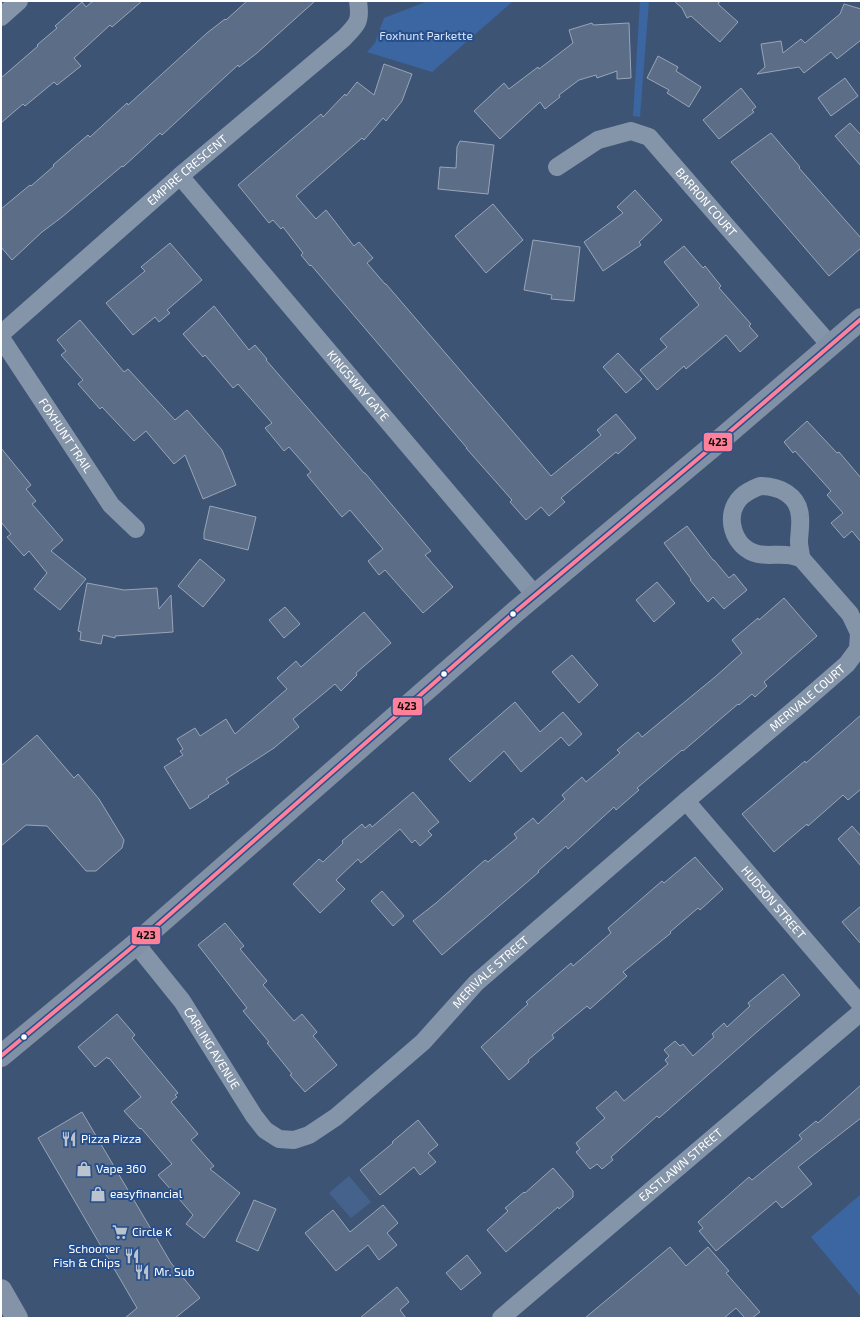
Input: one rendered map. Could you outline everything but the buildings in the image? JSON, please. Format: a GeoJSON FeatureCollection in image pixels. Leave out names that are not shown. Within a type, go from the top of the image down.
{"type":"FeatureCollection","features":[{"type":"Feature","properties":{"kind":"main road"},"geometry":{"type":"LineString","coordinates":[[1,1056],[136,944],[535,595],[706,452],[861,318]]}},
{"type":"Feature","properties":{"kind":"main road"},"geometry":{"type":"LineString","coordinates":[[1,1290],[17,1318]]}},
{"type":"Feature","properties":{"kind":"street"},"geometry":{"type":"LineString","coordinates":[[1,17],[19,1]]}},
{"type":"Feature","properties":{"kind":"street","name":"EMPIRE CRESCENT"},"geometry":{"type":"LineString","coordinates":[[1,334],[180,176],[344,38],[356,26],[360,14],[358,1]]}},
{"type":"Feature","properties":{"kind":"street","name":"BARRON COURT"},"geometry":{"type":"LineString","coordinates":[[557,167],[598,140],[631,131],[649,137],[830,345]]}},
{"type":"Feature","properties":{"kind":"street","name":"KINGSWAY GATE"},"geometry":{"type":"LineString","coordinates":[[180,176],[535,595]]}},
{"type":"Feature","properties":{"kind":"street","name":"FOXHUNT TRAIL"},"geometry":{"type":"LineString","coordinates":[[1,338],[111,505],[136,529]]}},
{"type":"Feature","properties":{"kind":"street"},"geometry":{"type":"LineString","coordinates":[[760,486],[771,486],[782,490],[790,496],[797,505],[800,516],[799,542],[801,558],[787,555],[758,554],[747,549],[738,541],[733,530],[732,519],[734,507],[741,497],[750,490],[760,486]]}},
{"type":"Feature","properties":{"kind":"street","name":"MERIVALE COURT"},"geometry":{"type":"LineString","coordinates":[[686,801],[847,664],[858,649],[859,633],[850,614],[801,558]]}},
{"type":"Feature","properties":{"kind":"street","name":"HUDSON STREET"},"geometry":{"type":"LineString","coordinates":[[686,801],[861,1005]]}},
{"type":"Feature","properties":{"kind":"street","name":"MERIVALE STREET"},"geometry":{"type":"LineString","coordinates":[[294,1140],[309,1135],[342,1112],[423,1042],[476,983],[686,801]]}},
{"type":"Feature","properties":{"kind":"street","name":"CARLING AVENUE"},"geometry":{"type":"LineString","coordinates":[[136,944],[182,1001],[264,1130],[279,1139],[294,1140]]}},
{"type":"Feature","properties":{"kind":"street","name":"EASTLAWN STREET"},"geometry":{"type":"LineString","coordinates":[[501,1318],[861,1012]]}},
{"type":"Feature","properties":{"kind":"green space","name":"Foxhunt Parkette"},"geometry":{"type":"Polygon","coordinates":[[[428,1],[513,1],[432,72],[367,52],[375,43],[384,18],[428,1]]]}},
{"type":"Feature","properties":{"kind":"green space"},"geometry":{"type":"Polygon","coordinates":[[[640,1],[649,1],[640,117],[633,116],[640,1]]]}},
{"type":"Feature","properties":{"kind":"green space"},"geometry":{"type":"Polygon","coordinates":[[[861,1194],[861,1297],[811,1237],[861,1194]]]}},
{"type":"Feature","properties":{"kind":"shaded area"},"geometry":{"type":"Polygon","coordinates":[[[349,1176],[371,1202],[351,1218],[329,1193],[349,1176]]]}},
{"type":"Feature","properties":{"kind":"transit line","name":"423"},"geometry":{"type":"LineString","coordinates":[[1,1056],[136,944],[515,612],[712,447],[861,319]]}},
{"type":"Feature","properties":{"kind":"place","name":"Pizza Pizza"},"geometry":{"type":"Point","coordinates":[69,1139]}},
{"type":"Feature","properties":{"kind":"place","name":"Vape 360"},"geometry":{"type":"Point","coordinates":[84,1169]}},
{"type":"Feature","properties":{"kind":"place","name":"easyfinancial"},"geometry":{"type":"Point","coordinates":[98,1194]}},
{"type":"Feature","properties":{"kind":"place","name":"Circle K"},"geometry":{"type":"Point","coordinates":[120,1232]}},
{"type":"Feature","properties":{"kind":"place","name":"Schooner Fish & Chips"},"geometry":{"type":"Point","coordinates":[132,1256]}},
{"type":"Feature","properties":{"kind":"place","name":"Mr. Sub"},"geometry":{"type":"Point","coordinates":[142,1272]}}]}
